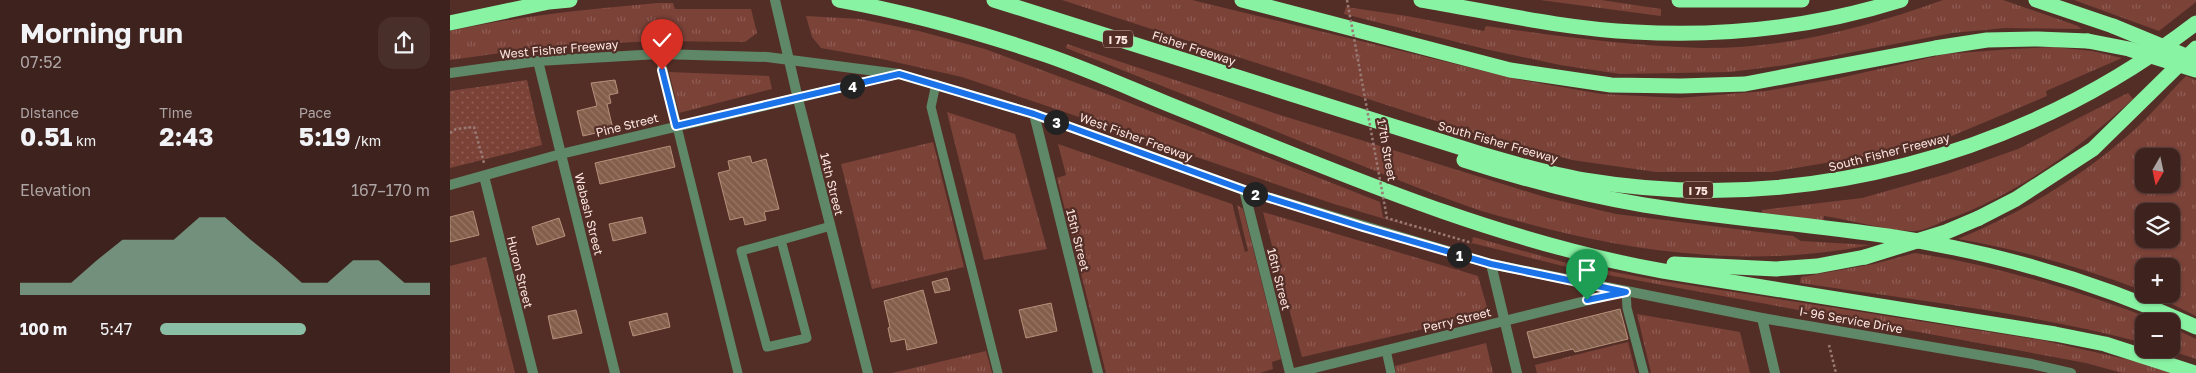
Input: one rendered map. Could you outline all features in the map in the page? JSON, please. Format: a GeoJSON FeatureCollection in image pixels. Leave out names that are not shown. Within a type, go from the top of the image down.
{"type":"FeatureCollection","features":[{"type":"Feature","properties":{"kind":"highway"},"geometry":{"type":"LineString","coordinates":[[450,24],[549,2],[570,0]]}},
{"type":"Feature","properties":{"kind":"highway"},"geometry":{"type":"LineString","coordinates":[[840,0],[951,26],[1049,56],[1416,203],[1485,227],[1568,250],[1615,262],[1663,271],[2055,334],[2105,344],[2195,373]]}},
{"type":"Feature","properties":{"kind":"highway","name":"Fisher Freeway"},"geometry":{"type":"LineString","coordinates":[[994,0],[1242,80]]}},
{"type":"Feature","properties":{"kind":"highway"},"geometry":{"type":"LineString","coordinates":[[1242,0],[1510,70],[1612,85],[1681,86],[1744,84],[1987,40],[2038,39],[2088,41],[2159,57],[2196,70]]}},
{"type":"Feature","properties":{"kind":"highway"},"geometry":{"type":"LineString","coordinates":[[1421,0],[1552,22],[1617,30],[1711,34],[1817,21],[1902,0]]}},
{"type":"Feature","properties":{"kind":"highway"},"geometry":{"type":"LineString","coordinates":[[1679,0],[1802,0]]}},
{"type":"Feature","properties":{"kind":"highway"},"geometry":{"type":"LineString","coordinates":[[2036,0],[2113,26],[2196,60]]}},
{"type":"Feature","properties":{"kind":"highway","name":"South Fisher Freeway"},"geometry":{"type":"LineString","coordinates":[[1242,80],[1481,154],[1554,174],[1583,180],[1665,189],[1750,190],[1831,182],[1904,166],[1978,144],[2055,111],[2095,90],[2143,62],[2196,23]]}},
{"type":"Feature","properties":{"kind":"highway"},"geometry":{"type":"LineString","coordinates":[[1568,250],[1703,266],[1776,269],[1817,266],[1865,257],[1910,244],[1979,218],[2016,198],[2093,149],[2196,48]]}},
{"type":"Feature","properties":{"kind":"highway"},"geometry":{"type":"LineString","coordinates":[[1242,80],[1315,112],[1545,184],[1644,205],[1889,236],[1969,251],[2076,279],[2120,294],[2196,327]]}},
{"type":"Feature","properties":{"kind":"street","name":"14th Street"},"geometry":{"type":"LineString","coordinates":[[775,0],[798,99],[868,373]]}},
{"type":"Feature","properties":{"kind":"street","name":"West Fisher Freeway"},"geometry":{"type":"LineString","coordinates":[[450,73],[538,61],[659,54],[790,59],[899,74],[1034,114],[1244,190],[1491,264],[1626,292]]}},
{"type":"Feature","properties":{"kind":"street","name":"Wabash Street"},"geometry":{"type":"LineString","coordinates":[[538,61],[615,373]]}},
{"type":"Feature","properties":{"kind":"street","name":"Pine Street"},"geometry":{"type":"LineString","coordinates":[[450,185],[561,154],[899,74]]}},
{"type":"Feature","properties":{"kind":"street","name":"15th Street"},"geometry":{"type":"LineString","coordinates":[[1034,114],[1098,373]]}},
{"type":"Feature","properties":{"kind":"street","name":"Huron Street"},"geometry":{"type":"LineString","coordinates":[[484,176],[532,373]]}},
{"type":"Feature","properties":{"kind":"street","name":"16th Street"},"geometry":{"type":"LineString","coordinates":[[1244,190],[1290,373]]}},
{"type":"Feature","properties":{"kind":"street"},"geometry":{"type":"LineString","coordinates":[[1491,264],[1517,373]]}},
{"type":"Feature","properties":{"kind":"street","name":"I- 96 Service Drive"},"geometry":{"type":"LineString","coordinates":[[1626,292],[2033,368],[2071,373]]}},
{"type":"Feature","properties":{"kind":"street","name":"Perry Street"},"geometry":{"type":"LineString","coordinates":[[1294,373],[1626,292]]}},
{"type":"Feature","properties":{"kind":"street"},"geometry":{"type":"LineString","coordinates":[[1762,318],[1775,373]]}},
{"type":"Feature","properties":{"kind":"lane"},"geometry":{"type":"LineString","coordinates":[[659,54],[738,373]]}},
{"type":"Feature","properties":{"kind":"lane"},"geometry":{"type":"LineString","coordinates":[[936,84],[932,107],[998,373]]}},
{"type":"Feature","properties":{"kind":"lane"},"geometry":{"type":"LineString","coordinates":[[781,240],[807,338],[767,347],[742,251],[830,226]]}},
{"type":"Feature","properties":{"kind":"lane"},"geometry":{"type":"LineString","coordinates":[[1626,292],[1627,308],[1644,373]]}},
{"type":"Feature","properties":{"kind":"lane"},"geometry":{"type":"LineString","coordinates":[[1386,350],[1392,373]]}},
{"type":"Feature","properties":{"kind":"path","name":"17th Street"},"geometry":{"type":"LineString","coordinates":[[1347,0],[1387,218],[1472,243]]}},
{"type":"Feature","properties":{"kind":"path"},"geometry":{"type":"LineString","coordinates":[[450,133],[474,127],[485,164]]}},
{"type":"Feature","properties":{"kind":"path"},"geometry":{"type":"LineString","coordinates":[[1829,344],[1836,373]]}},
{"type":"Feature","properties":{"kind":"green space"},"geometry":{"type":"Polygon","coordinates":[[[1062,0],[1192,0],[1521,80],[1602,94],[1679,98],[1766,91],[1835,79],[1946,54],[2012,49],[2054,47],[2092,51],[2122,58],[2046,91],[2047,96],[1947,138],[1902,150],[1772,172],[1656,172],[1572,160],[1467,131],[1062,0]]]}},
{"type":"Feature","properties":{"kind":"green space"},"geometry":{"type":"Polygon","coordinates":[[[1540,0],[1601,0],[1661,9],[1661,16],[1540,0]]]}},
{"type":"Feature","properties":{"kind":"green space"},"geometry":{"type":"Polygon","coordinates":[[[1943,0],[2003,0],[2078,26],[2081,29],[2005,28],[1952,33],[1786,65],[1730,72],[1620,74],[1560,65],[1485,49],[1344,14],[1346,7],[1407,16],[1484,31],[1486,26],[1620,43],[1701,48],[1763,45],[1824,35],[1854,28],[1943,0]]]}},
{"type":"Feature","properties":{"kind":"green space"},"geometry":{"type":"Polygon","coordinates":[[[2074,0],[2196,0],[2196,2],[2159,31],[2074,0]]]}},
{"type":"Feature","properties":{"kind":"green space"},"geometry":{"type":"Polygon","coordinates":[[[673,3],[675,9],[751,9],[757,33],[745,42],[655,41],[553,46],[450,60],[450,31],[554,14],[673,3]]]}},
{"type":"Feature","properties":{"kind":"green space"},"geometry":{"type":"Polygon","coordinates":[[[806,16],[860,19],[919,31],[985,49],[1112,96],[1380,202],[1383,217],[1426,231],[1334,204],[962,77],[882,59],[821,48],[812,37],[806,16]]]}},
{"type":"Feature","properties":{"kind":"green space"},"geometry":{"type":"Polygon","coordinates":[[[1067,44],[1280,115],[1548,198],[1616,214],[1793,236],[1801,241],[1870,245],[1829,252],[1788,255],[1706,255],[1625,245],[1544,228],[1486,212],[1429,192],[1066,48],[1067,44]]]}},
{"type":"Feature","properties":{"kind":"green space"},"geometry":{"type":"Polygon","coordinates":[[[669,72],[769,76],[772,89],[679,113],[669,72]]]}},
{"type":"Feature","properties":{"kind":"green space"},"geometry":{"type":"Polygon","coordinates":[[[2186,76],[2196,80],[2196,316],[2170,303],[2180,303],[2180,258],[2135,258],[2135,288],[2052,260],[1958,239],[2028,206],[2072,179],[2113,148],[2153,111],[2186,76]]]}},
{"type":"Feature","properties":{"kind":"green space"},"geometry":{"type":"Polygon","coordinates":[[[527,80],[542,145],[450,168],[450,91],[527,80]]]}},
{"type":"Feature","properties":{"kind":"green space"},"geometry":{"type":"Polygon","coordinates":[[[2128,93],[2133,99],[2090,136],[2045,169],[1998,197],[1926,229],[1904,231],[1824,216],[1823,222],[1762,214],[1762,210],[1862,198],[1947,174],[2018,149],[2128,93]]]}},
{"type":"Feature","properties":{"kind":"green space"},"geometry":{"type":"Polygon","coordinates":[[[947,112],[1015,134],[1047,249],[984,260],[947,112]]]}},
{"type":"Feature","properties":{"kind":"green space"},"geometry":{"type":"Polygon","coordinates":[[[933,142],[964,267],[872,289],[841,164],[933,142]]]}},
{"type":"Feature","properties":{"kind":"green space"},"geometry":{"type":"Polygon","coordinates":[[[1058,144],[1232,204],[1245,252],[1248,251],[1237,205],[1243,209],[1281,359],[1272,362],[1273,369],[1260,373],[1106,373],[1057,178],[1066,175],[1058,144]]]}},
{"type":"Feature","properties":{"kind":"green space"},"geometry":{"type":"Polygon","coordinates":[[[1263,212],[1478,276],[1489,314],[1302,357],[1263,212]]]}},
{"type":"Feature","properties":{"kind":"green space"},"geometry":{"type":"Polygon","coordinates":[[[1473,237],[1567,263],[1656,280],[2041,340],[2152,365],[2173,373],[2122,373],[2086,363],[1575,269],[1472,243],[1473,237]]]}},
{"type":"Feature","properties":{"kind":"green space"},"geometry":{"type":"Polygon","coordinates":[[[1915,253],[2008,272],[2135,313],[2135,341],[2016,315],[1800,283],[1801,277],[1874,264],[1915,253]]]}},
{"type":"Feature","properties":{"kind":"green space"},"geometry":{"type":"Polygon","coordinates":[[[486,257],[515,373],[450,373],[450,266],[486,257]]]}},
{"type":"Feature","properties":{"kind":"green space"},"geometry":{"type":"Polygon","coordinates":[[[1637,314],[1740,332],[1750,373],[1651,373],[1637,314]]]}},
{"type":"Feature","properties":{"kind":"green space"},"geometry":{"type":"Polygon","coordinates":[[[2180,331],[2196,339],[2196,359],[2180,354],[2180,331]]]}},
{"type":"Feature","properties":{"kind":"green space"},"geometry":{"type":"Polygon","coordinates":[[[1628,342],[1636,373],[1537,373],[1535,365],[1628,342]]]}},
{"type":"Feature","properties":{"kind":"green space"},"geometry":{"type":"Polygon","coordinates":[[[1486,343],[1493,373],[1396,373],[1395,366],[1486,343]]]}},
{"type":"Feature","properties":{"kind":"green space"},"geometry":{"type":"Polygon","coordinates":[[[986,351],[992,373],[892,373],[986,351]]]}},
{"type":"Feature","properties":{"kind":"building"},"geometry":{"type":"Polygon","coordinates":[[[615,80],[618,93],[609,95],[611,103],[607,104],[613,129],[583,136],[577,111],[597,106],[591,83],[615,80]]]}},
{"type":"Feature","properties":{"kind":"building"},"geometry":{"type":"Polygon","coordinates":[[[670,146],[675,167],[600,184],[595,163],[670,146]]]}},
{"type":"Feature","properties":{"kind":"building"},"geometry":{"type":"Polygon","coordinates":[[[750,156],[752,163],[766,159],[779,209],[764,212],[766,220],[745,225],[743,217],[730,220],[718,173],[730,170],[728,161],[750,156]]]}},
{"type":"Feature","properties":{"kind":"building"},"geometry":{"type":"Polygon","coordinates":[[[473,211],[479,235],[450,242],[450,217],[473,211]]]}},
{"type":"Feature","properties":{"kind":"building"},"geometry":{"type":"Polygon","coordinates":[[[642,217],[646,233],[613,241],[609,224],[642,217]]]}},
{"type":"Feature","properties":{"kind":"building"},"geometry":{"type":"Polygon","coordinates":[[[559,218],[565,236],[537,245],[532,227],[559,218]]]}},
{"type":"Feature","properties":{"kind":"building"},"geometry":{"type":"Polygon","coordinates":[[[947,278],[950,290],[935,293],[932,282],[947,278]]]}},
{"type":"Feature","properties":{"kind":"building"},"geometry":{"type":"Polygon","coordinates":[[[923,290],[937,343],[907,350],[905,339],[891,342],[888,328],[890,327],[884,301],[923,290]]]}},
{"type":"Feature","properties":{"kind":"building"},"geometry":{"type":"Polygon","coordinates":[[[1051,303],[1057,331],[1026,338],[1019,310],[1051,303]]]}},
{"type":"Feature","properties":{"kind":"building"},"geometry":{"type":"Polygon","coordinates":[[[1620,309],[1628,339],[1575,352],[1573,349],[1534,358],[1527,332],[1620,309]]]}},
{"type":"Feature","properties":{"kind":"building"},"geometry":{"type":"Polygon","coordinates":[[[576,310],[582,333],[553,339],[548,316],[576,310]]]}},
{"type":"Feature","properties":{"kind":"building"},"geometry":{"type":"Polygon","coordinates":[[[667,313],[670,327],[633,336],[629,322],[667,313]]]}},
{"type":"Feature","properties":{"kind":"route"},"geometry":{"type":"LineString","coordinates":[[662,70],[676,126],[899,74],[974,94],[1244,190],[1363,227],[1491,264],[1626,292],[1587,300]]}}]}
